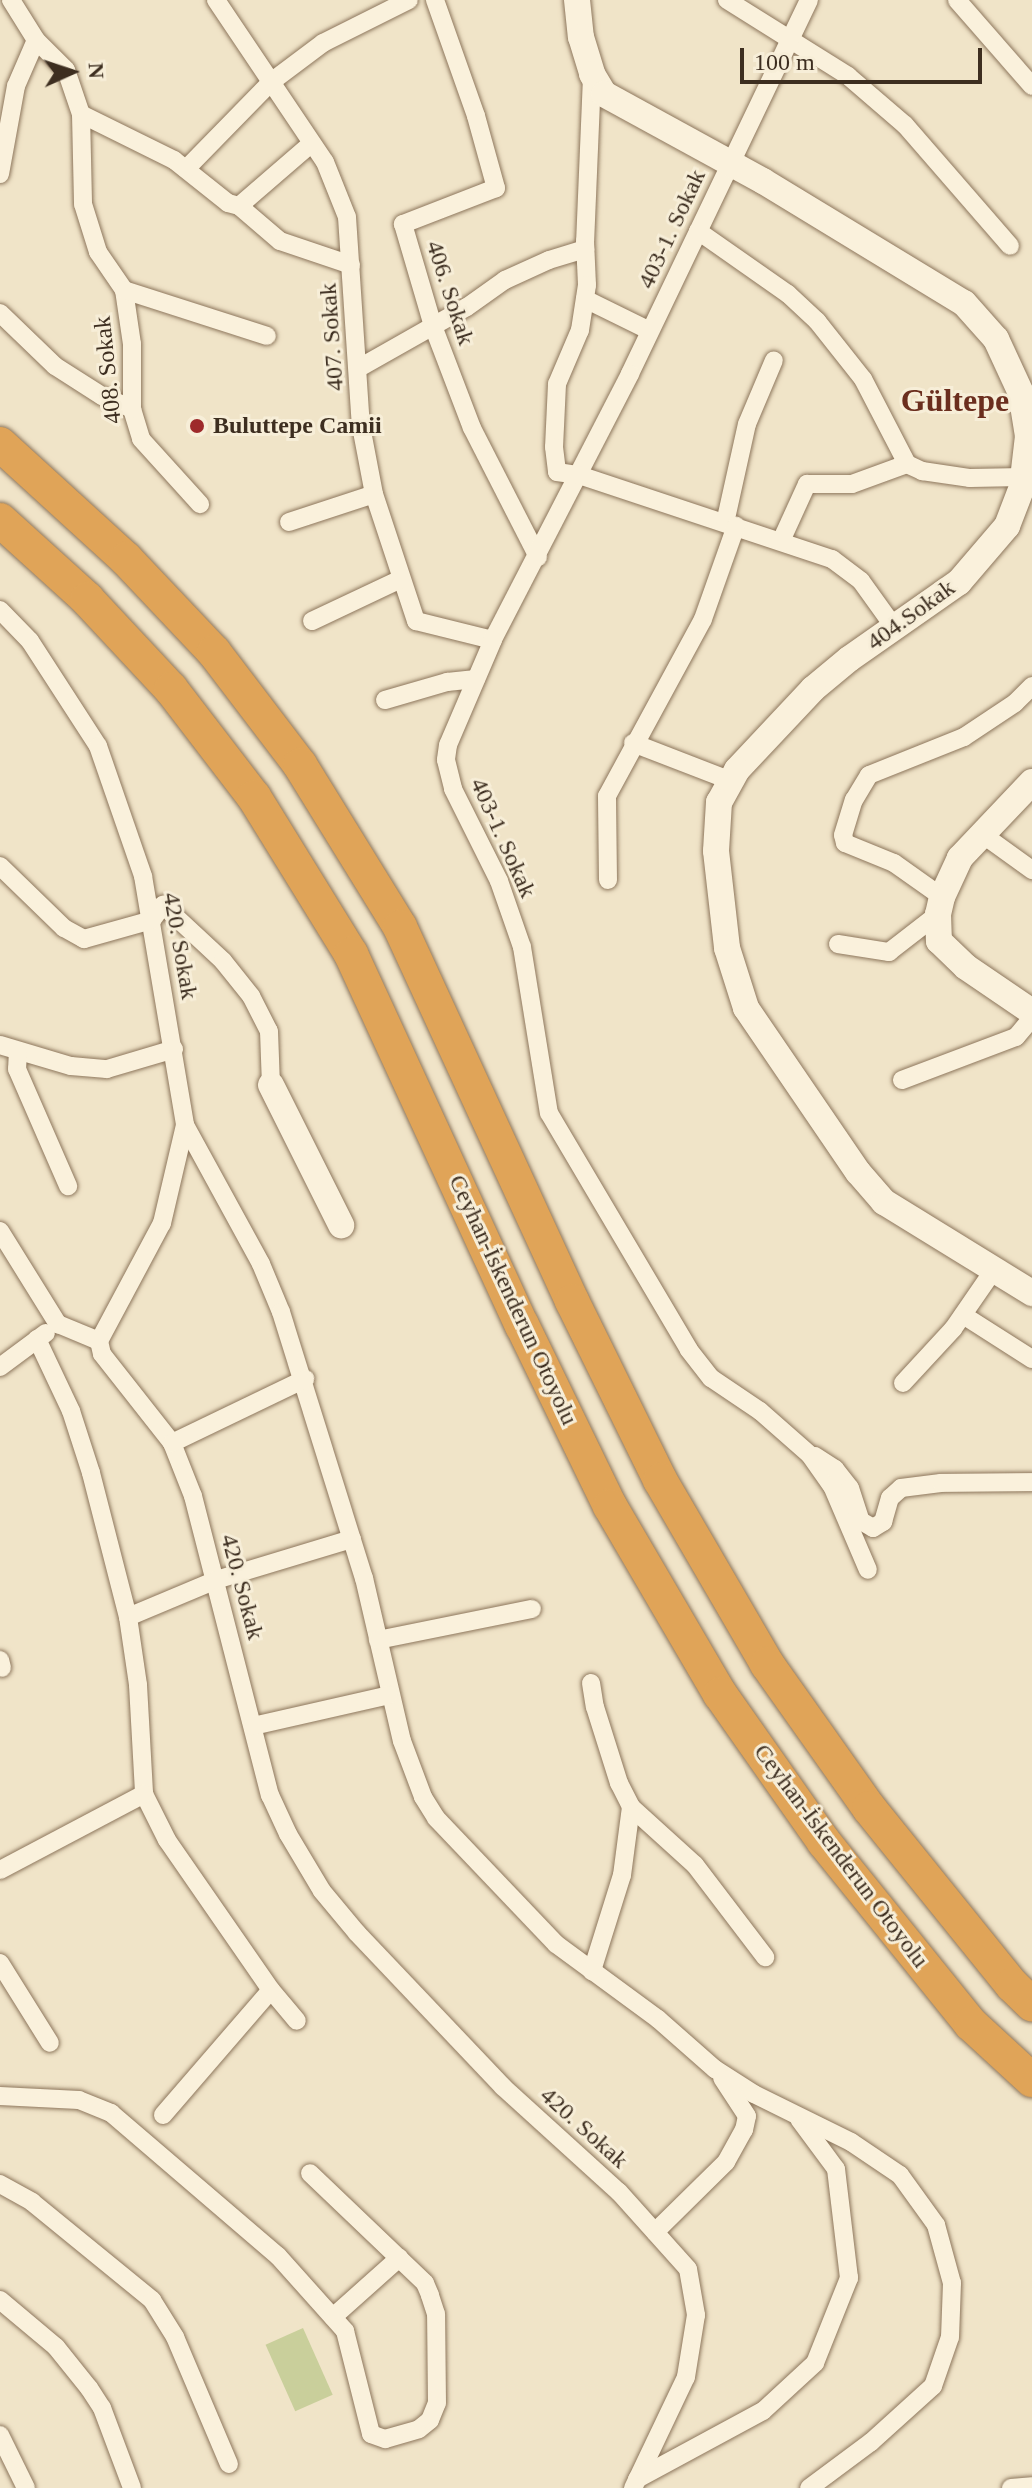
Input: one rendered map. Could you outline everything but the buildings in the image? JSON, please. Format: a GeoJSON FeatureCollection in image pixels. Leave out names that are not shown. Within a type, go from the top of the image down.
{"type":"FeatureCollection","features":[{"type":"Feature","properties":{"kind":"highway"},"geometry":{"type":"LineString","coordinates":[[0,444],[126,559],[214,652],[300,765],[400,927],[572,1301],[660,1480],[759,1651],[869,1808],[1012,1985],[1032,2004]]}},
{"type":"Feature","properties":{"kind":"highway","name":"Ceyhan-İskenderun Otoyolu"},"geometry":{"type":"LineString","coordinates":[[0,520],[87,599],[171,689],[254,797],[351,954],[522,1325],[610,1506],[720,1694],[824,1842],[971,2024],[1032,2080]]}},
{"type":"Feature","properties":{"kind":"street","name":"407. Sokak"},"geometry":{"type":"LineString","coordinates":[[216,0],[325,162],[347,217],[361,426],[374,494],[416,621],[493,640]]}},
{"type":"Feature","properties":{"kind":"street"},"geometry":{"type":"LineString","coordinates":[[186,169],[271,82],[323,43],[409,0]]}},
{"type":"Feature","properties":{"kind":"street","name":"406. Sokak"},"geometry":{"type":"LineString","coordinates":[[435,0],[476,116],[496,188],[403,224],[433,326],[472,428],[538,557]]}},
{"type":"Feature","properties":{"kind":"street","name":"404.Sokak"},"geometry":{"type":"LineString","coordinates":[[577,0],[581,37],[592,74],[604,94],[730,164],[964,303],[996,339],[1021,393],[1028,436],[1023,477],[1007,526],[959,582],[813,689],[729,780],[719,802],[716,851],[727,948],[746,1008],[858,1172],[884,1202],[1032,1293]]}},
{"type":"Feature","properties":{"kind":"street"},"geometry":{"type":"LineString","coordinates":[[727,0],[791,37],[848,76],[905,125],[1010,246]]}},
{"type":"Feature","properties":{"kind":"street","name":"403-1. Sokak"},"geometry":{"type":"LineString","coordinates":[[809,0],[579,475],[493,640],[448,745],[446,760],[453,789],[499,881],[522,947],[549,1113],[689,1350],[711,1378],[760,1411],[810,1455],[832,1486],[868,1570]]}},
{"type":"Feature","properties":{"kind":"street"},"geometry":{"type":"LineString","coordinates":[[957,0],[1032,86]]}},
{"type":"Feature","properties":{"kind":"street","name":"408. Sokak"},"geometry":{"type":"LineString","coordinates":[[8,4],[36,40],[66,70],[81,114],[83,204],[98,252],[124,290],[132,344],[132,409],[141,439],[200,504]]}},
{"type":"Feature","properties":{"kind":"street"},"geometry":{"type":"LineString","coordinates":[[0,174],[16,86],[36,40]]}},
{"type":"Feature","properties":{"kind":"street"},"geometry":{"type":"LineString","coordinates":[[592,74],[585,299],[580,330],[557,384],[557,472],[579,475],[832,559],[849,569],[894,627]]}},
{"type":"Feature","properties":{"kind":"street"},"geometry":{"type":"LineString","coordinates":[[81,114],[186,169],[228,203],[239,206],[280,241],[351,265]]}},
{"type":"Feature","properties":{"kind":"street"},"geometry":{"type":"LineString","coordinates":[[239,206],[312,143]]}},
{"type":"Feature","properties":{"kind":"street"},"geometry":{"type":"LineString","coordinates":[[698,231],[788,294],[817,321],[863,379],[907,464],[922,471],[970,478],[1023,477]]}},
{"type":"Feature","properties":{"kind":"street"},"geometry":{"type":"LineString","coordinates":[[359,368],[505,280],[549,260],[585,249]]}},
{"type":"Feature","properties":{"kind":"street"},"geometry":{"type":"LineString","coordinates":[[124,290],[267,336]]}},
{"type":"Feature","properties":{"kind":"street"},"geometry":{"type":"LineString","coordinates":[[585,299],[650,331]]}},
{"type":"Feature","properties":{"kind":"street"},"geometry":{"type":"LineString","coordinates":[[0,313],[55,366],[102,396],[132,409]]}},
{"type":"Feature","properties":{"kind":"street"},"geometry":{"type":"LineString","coordinates":[[608,880],[607,796],[633,743],[703,619],[730,524],[747,424],[774,360]]}},
{"type":"Feature","properties":{"kind":"street"},"geometry":{"type":"LineString","coordinates":[[781,541],[807,484],[852,484],[907,464]]}},
{"type":"Feature","properties":{"kind":"street"},"geometry":{"type":"LineString","coordinates":[[289,522],[374,494]]}},
{"type":"Feature","properties":{"kind":"street"},"geometry":{"type":"LineString","coordinates":[[312,621],[401,579]]}},
{"type":"Feature","properties":{"kind":"street","name":"420. Sokak"},"geometry":{"type":"LineString","coordinates":[[0,610],[30,641],[98,746],[143,876],[185,1125],[162,1223],[99,1341],[102,1354],[172,1443],[193,1496],[270,1795],[288,1834],[322,1891],[503,2087],[619,2192],[688,2269],[696,2315],[686,2377],[635,2483]]}},
{"type":"Feature","properties":{"kind":"street"},"geometry":{"type":"LineString","coordinates":[[385,700],[447,682],[476,679]]}},
{"type":"Feature","properties":{"kind":"street"},"geometry":{"type":"LineString","coordinates":[[940,905],[894,863],[845,843],[843,835],[854,800],[869,775],[964,737],[1015,703],[1032,686]]}},
{"type":"Feature","properties":{"kind":"street"},"geometry":{"type":"LineString","coordinates":[[633,743],[729,780]]}},
{"type":"Feature","properties":{"kind":"street"},"geometry":{"type":"LineString","coordinates":[[902,1080],[1016,1037],[1032,1015],[966,967],[939,941],[940,905],[960,858],[1032,782]]}},
{"type":"Feature","properties":{"kind":"street"},"geometry":{"type":"LineString","coordinates":[[982,834],[1032,870]]}},
{"type":"Feature","properties":{"kind":"street"},"geometry":{"type":"LineString","coordinates":[[1,867],[64,928],[84,939],[152,920],[163,905],[223,961],[251,996],[269,1031],[271,1085],[341,1225]]}},
{"type":"Feature","properties":{"kind":"street"},"geometry":{"type":"LineString","coordinates":[[838,944],[889,952],[940,905]]}},
{"type":"Feature","properties":{"kind":"street"},"geometry":{"type":"LineString","coordinates":[[9,1048],[71,1066],[107,1069],[174,1049]]}},
{"type":"Feature","properties":{"kind":"street"},"geometry":{"type":"LineString","coordinates":[[9,1048],[68,1186]]}},
{"type":"Feature","properties":{"kind":"street"},"geometry":{"type":"LineString","coordinates":[[185,1125],[261,1264],[305,1379],[352,1539],[389,1695],[423,1797],[436,1818],[556,1944],[658,2019],[715,2069],[851,2142],[900,2175],[936,2225],[952,2283],[950,2337],[933,2386],[871,2442],[809,2488]]}},
{"type":"Feature","properties":{"kind":"street"},"geometry":{"type":"LineString","coordinates":[[0,1231],[58,1324],[99,1341]]}},
{"type":"Feature","properties":{"kind":"street"},"geometry":{"type":"LineString","coordinates":[[903,1383],[963,1315],[993,1271]]}},
{"type":"Feature","properties":{"kind":"street"},"geometry":{"type":"LineString","coordinates":[[963,1315],[1026,1355],[1032,1335]]}},
{"type":"Feature","properties":{"kind":"street"},"geometry":{"type":"LineString","coordinates":[[3,1358],[58,1324]]}},
{"type":"Feature","properties":{"kind":"street"},"geometry":{"type":"LineString","coordinates":[[37,1339],[71,1411],[128,1617],[138,1685],[144,1794],[167,1840],[271,1990],[297,2021]]}},
{"type":"Feature","properties":{"kind":"street"},"geometry":{"type":"LineString","coordinates":[[172,1443],[305,1379]]}},
{"type":"Feature","properties":{"kind":"street"},"geometry":{"type":"LineString","coordinates":[[810,1455],[823,1458],[835,1469],[850,1488],[861,1521],[873,1528],[883,1522],[890,1498],[901,1488],[941,1483],[1032,1482]]}},
{"type":"Feature","properties":{"kind":"street"},"geometry":{"type":"LineString","coordinates":[[128,1617],[216,1580],[352,1539]]}},
{"type":"Feature","properties":{"kind":"street"},"geometry":{"type":"LineString","coordinates":[[378,1640],[532,1609]]}},
{"type":"Feature","properties":{"kind":"street"},"geometry":{"type":"LineString","coordinates":[[591,1683],[595,1707],[619,1783],[631,1807],[695,1865],[765,1957]]}},
{"type":"Feature","properties":{"kind":"street"},"geometry":{"type":"LineString","coordinates":[[253,1726],[389,1695]]}},
{"type":"Feature","properties":{"kind":"street"},"geometry":{"type":"LineString","coordinates":[[0,1870],[144,1794]]}},
{"type":"Feature","properties":{"kind":"street"},"geometry":{"type":"LineString","coordinates":[[592,1971],[622,1875],[631,1807]]}},
{"type":"Feature","properties":{"kind":"street"},"geometry":{"type":"LineString","coordinates":[[0,1963],[50,2043]]}},
{"type":"Feature","properties":{"kind":"street"},"geometry":{"type":"LineString","coordinates":[[163,2115],[271,1990]]}},
{"type":"Feature","properties":{"kind":"street"},"geometry":{"type":"LineString","coordinates":[[655,2232],[726,2162],[744,2130],[747,2116],[715,2069]]}},
{"type":"Feature","properties":{"kind":"street"},"geometry":{"type":"LineString","coordinates":[[0,2096],[79,2100],[111,2113],[278,2256],[345,2331],[371,2434],[385,2439],[426,2425],[437,2403],[436,2314],[425,2283],[310,2173]]}},
{"type":"Feature","properties":{"kind":"street"},"geometry":{"type":"LineString","coordinates":[[635,2483],[763,2411],[815,2363],[849,2278],[836,2169],[795,2114]]}},
{"type":"Feature","properties":{"kind":"street"},"geometry":{"type":"LineString","coordinates":[[0,2184],[32,2202],[152,2300],[175,2337],[229,2464]]}},
{"type":"Feature","properties":{"kind":"street"},"geometry":{"type":"LineString","coordinates":[[333,2317],[399,2258]]}},
{"type":"Feature","properties":{"kind":"street"},"geometry":{"type":"LineString","coordinates":[[0,2300],[56,2347],[89,2388],[102,2408],[132,2488]]}},
{"type":"Feature","properties":{"kind":"street"},"geometry":{"type":"LineString","coordinates":[[0,2435],[26,2488]]}},
{"type":"Feature","properties":{"kind":"street"},"geometry":{"type":"LineString","coordinates":[[1011,2488],[1032,2486]]}},
{"type":"Feature","properties":{"kind":"green space"},"geometry":{"type":"Polygon","coordinates":[[[303,2328],[333,2395],[295,2411],[266,2345],[303,2328]]]}},
{"type":"Feature","properties":{"kind":"place","name":"Buluttepe Camii"},"geometry":{"type":"Point","coordinates":[197,426]}},
{"type":"Feature","properties":{"kind":"district","name":"Gültepe"},"geometry":{"type":"Point","coordinates":[955,400]}}]}
